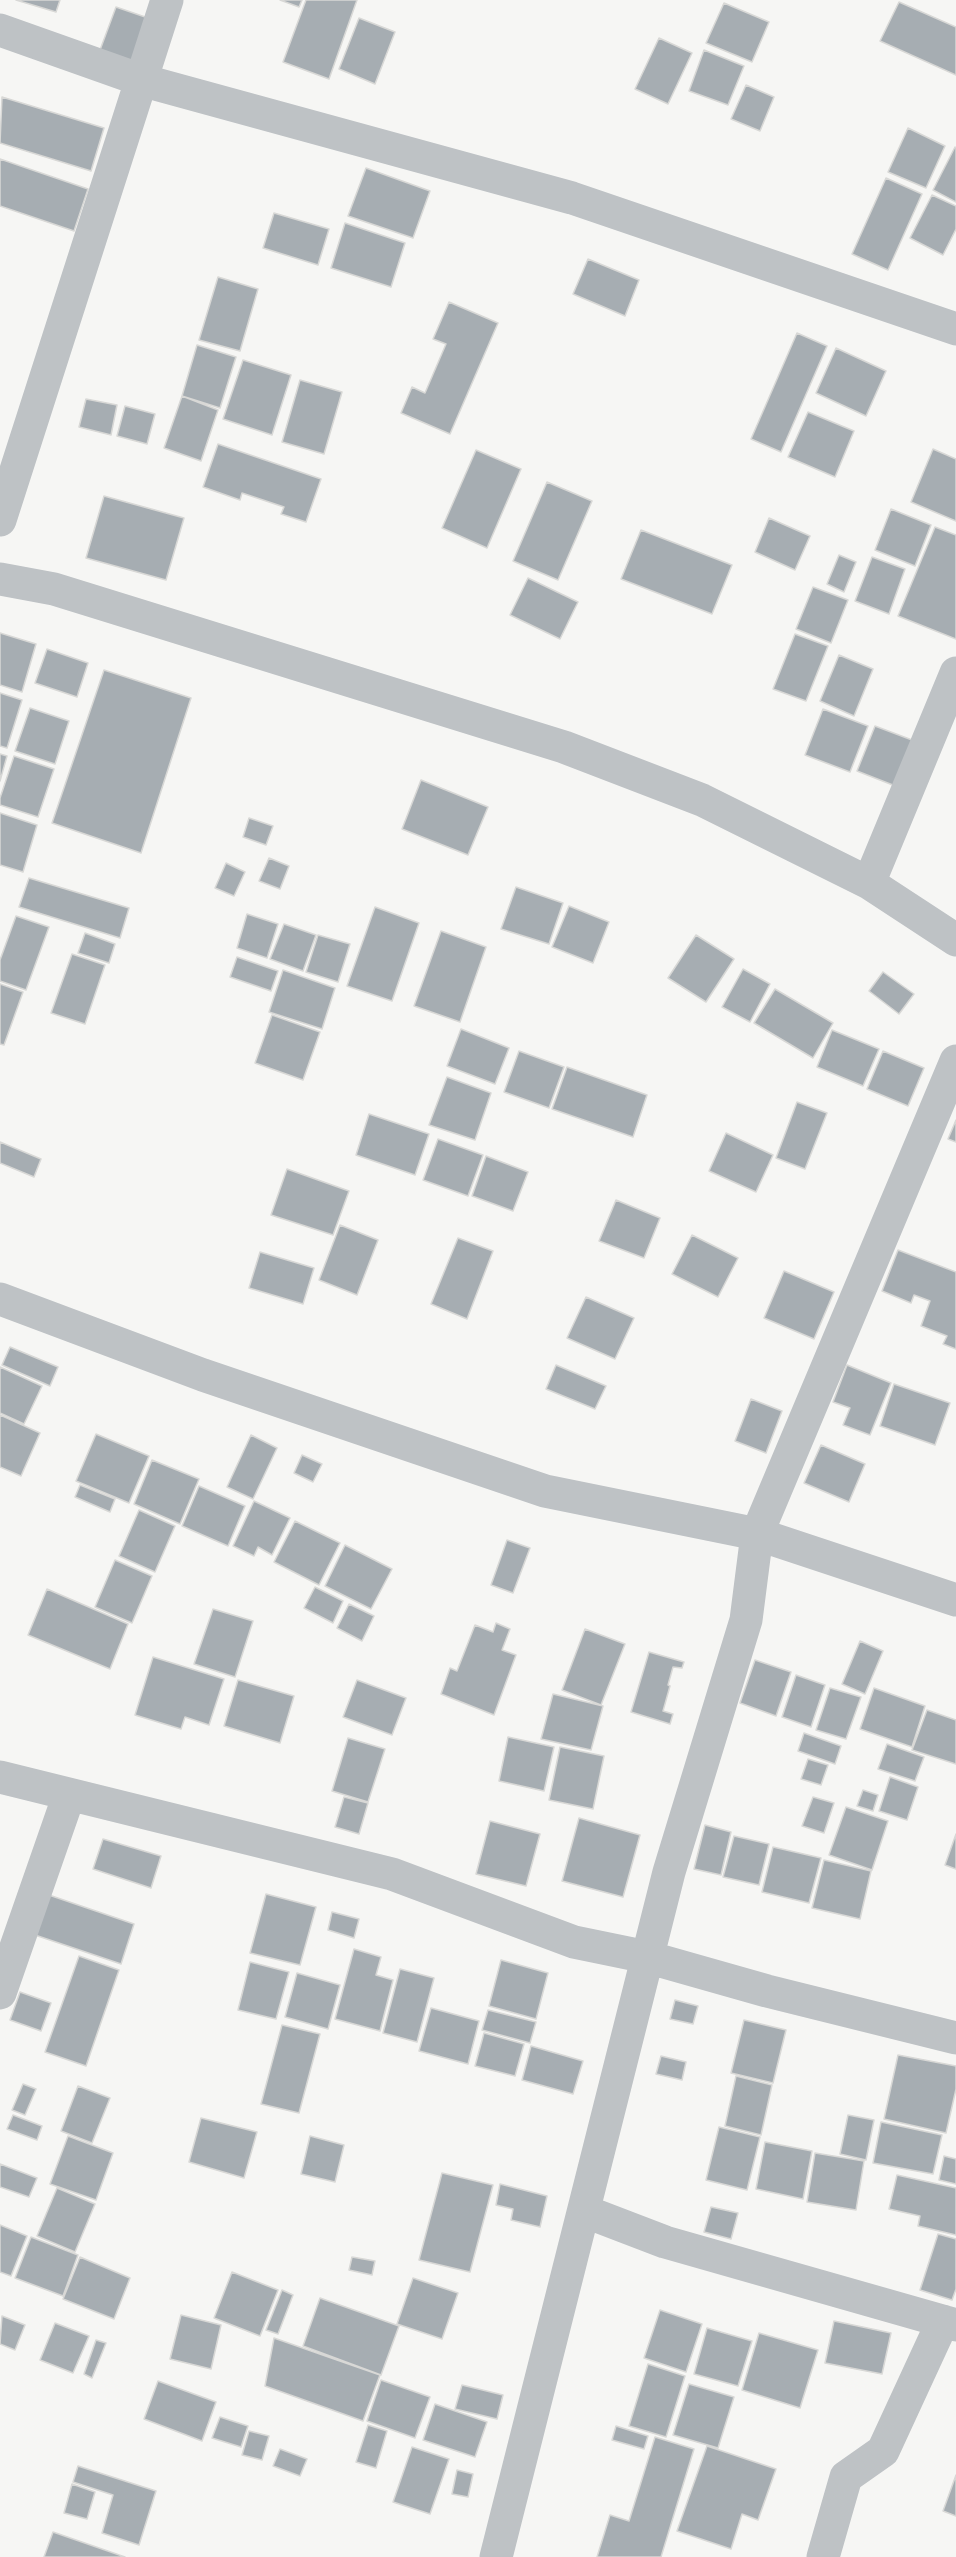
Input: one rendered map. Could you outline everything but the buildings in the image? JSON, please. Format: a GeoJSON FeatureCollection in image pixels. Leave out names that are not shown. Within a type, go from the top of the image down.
{"type":"FeatureCollection","features":[{"type":"Feature","properties":{"kind":"street"},"geometry":{"type":"LineString","coordinates":[[0,520],[167,0]]}},
{"type":"Feature","properties":{"kind":"street"},"geometry":{"type":"LineString","coordinates":[[0,30],[141,80],[572,198],[956,329]]}},
{"type":"Feature","properties":{"kind":"street"},"geometry":{"type":"LineString","coordinates":[[0,579],[54,589],[564,747],[702,800],[869,883],[956,940]]}},
{"type":"Feature","properties":{"kind":"street"},"geometry":{"type":"LineString","coordinates":[[869,883],[956,673]]}},
{"type":"Feature","properties":{"kind":"street"},"geometry":{"type":"LineString","coordinates":[[496,2557],[669,1872],[746,1620],[757,1534],[956,1060]]}},
{"type":"Feature","properties":{"kind":"street"},"geometry":{"type":"LineString","coordinates":[[0,1299],[203,1375],[545,1491],[757,1534],[956,1600]]}},
{"type":"Feature","properties":{"kind":"street"},"geometry":{"type":"LineString","coordinates":[[0,1777],[392,1874],[574,1942],[647,1957],[767,1991],[956,2038]]}},
{"type":"Feature","properties":{"kind":"street"},"geometry":{"type":"LineString","coordinates":[[0,1992],[69,1795]]}},
{"type":"Feature","properties":{"kind":"street"},"geometry":{"type":"LineString","coordinates":[[584,2211],[665,2242],[950,2323],[883,2451],[846,2477],[823,2557]]}}]}
